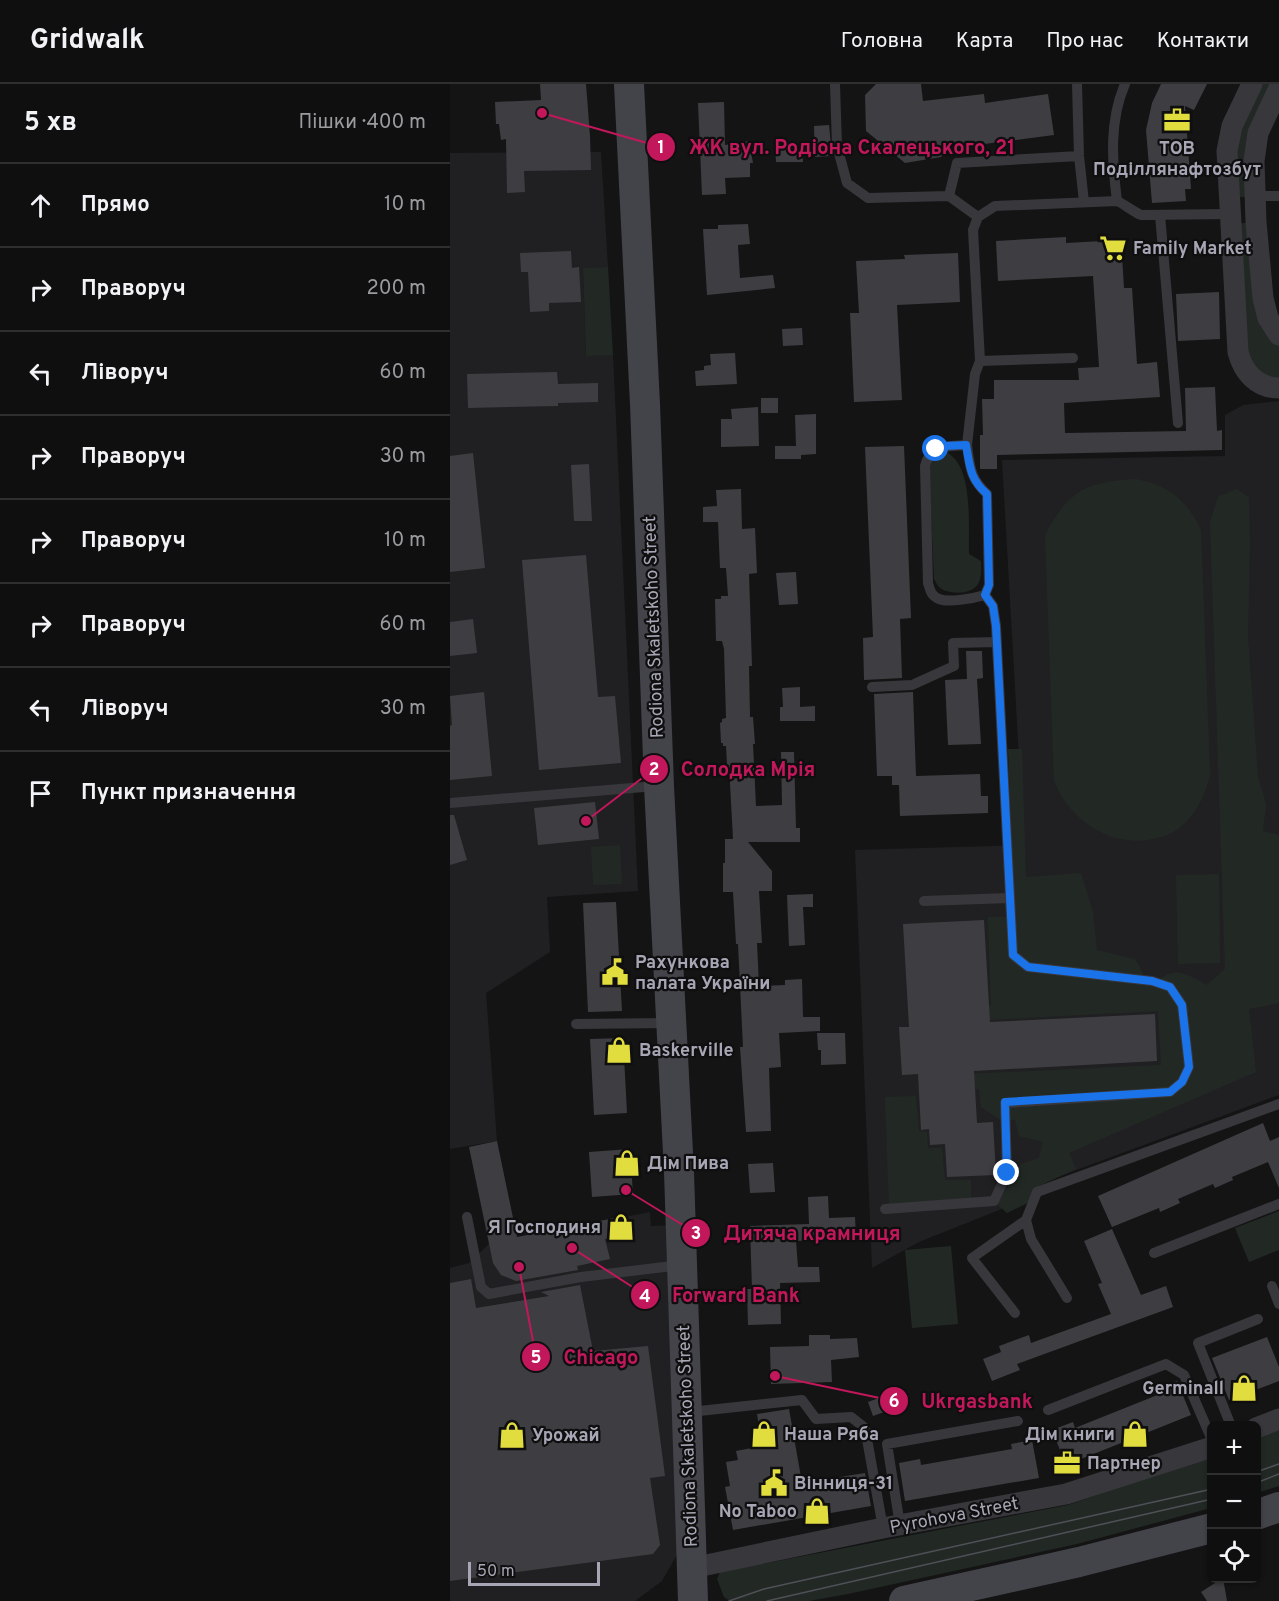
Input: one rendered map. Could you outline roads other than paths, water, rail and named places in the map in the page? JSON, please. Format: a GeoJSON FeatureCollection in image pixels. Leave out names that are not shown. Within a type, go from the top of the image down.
{"type":"FeatureCollection","features":[{"type":"Feature","properties":{"kind":"main road","name":"Rodiona Skaletskoho Street"},"geometry":{"type":"LineString","coordinates":[[629,84],[645,404],[659,786],[672,1023],[693,1601]]}},
{"type":"Feature","properties":{"kind":"main road"},"geometry":{"type":"LineString","coordinates":[[1261,1514],[1279,1507]]}},
{"type":"Feature","properties":{"kind":"main road"},"geometry":{"type":"LineString","coordinates":[[1261,1524],[1279,1529]]}},
{"type":"Feature","properties":{"kind":"main road"},"geometry":{"type":"LineString","coordinates":[[904,1601],[1079,1563],[1208,1529]]}},
{"type":"Feature","properties":{"kind":"street"},"geometry":{"type":"LineString","coordinates":[[1252,84],[1235,118],[1229,137],[1227,156],[1238,352],[1243,367],[1253,379],[1265,386],[1279,388]]}},
{"type":"Feature","properties":{"kind":"street"},"geometry":{"type":"LineString","coordinates":[[1279,88],[1254,144],[1255,204],[1265,309],[1279,335]]}},
{"type":"Feature","properties":{"kind":"street"},"geometry":{"type":"LineString","coordinates":[[1231,214],[1255,204]]}},
{"type":"Feature","properties":{"kind":"street"},"geometry":{"type":"LineString","coordinates":[[1261,1426],[1279,1419]]}},
{"type":"Feature","properties":{"kind":"street","name":"Pyrohova Street"},"geometry":{"type":"LineString","coordinates":[[692,1568],[1066,1494],[1207,1449]]}},
{"type":"Feature","properties":{"kind":"lane"},"geometry":{"type":"LineString","coordinates":[[835,84],[837,146],[847,183],[868,198],[948,196],[978,217]]}},
{"type":"Feature","properties":{"kind":"lane"},"geometry":{"type":"LineString","coordinates":[[1077,84],[1079,156],[1084,202]]}},
{"type":"Feature","properties":{"kind":"lane"},"geometry":{"type":"LineString","coordinates":[[1117,201],[1112,158],[1117,103],[1125,84]]}},
{"type":"Feature","properties":{"kind":"lane"},"geometry":{"type":"LineString","coordinates":[[948,196],[957,163],[1079,156]]}},
{"type":"Feature","properties":{"kind":"lane"},"geometry":{"type":"LineString","coordinates":[[1255,204],[1279,196]]}},
{"type":"Feature","properties":{"kind":"lane"},"geometry":{"type":"LineString","coordinates":[[985,595],[989,585],[987,494],[978,486],[971,474],[966,445],[975,374],[980,361],[973,230],[978,217],[995,206],[1117,201],[1130,206],[1141,215],[1231,214]]}},
{"type":"Feature","properties":{"kind":"lane"},"geometry":{"type":"LineString","coordinates":[[1160,215],[1178,423]]}},
{"type":"Feature","properties":{"kind":"lane"},"geometry":{"type":"LineString","coordinates":[[980,361],[1073,358]]}},
{"type":"Feature","properties":{"kind":"lane"},"geometry":{"type":"LineString","coordinates":[[966,445],[944,446],[936,449],[927,458],[925,466],[928,583],[931,593],[939,599],[975,598],[985,595]]}},
{"type":"Feature","properties":{"kind":"lane"},"geometry":{"type":"LineString","coordinates":[[885,1209],[994,1201],[1007,1173],[1005,1102],[1170,1092],[1182,1082],[1189,1067],[1182,1005],[1170,987],[1152,981],[1028,967],[1013,955],[997,642],[993,606],[985,595]]}},
{"type":"Feature","properties":{"kind":"lane"},"geometry":{"type":"LineString","coordinates":[[872,687],[912,685],[954,666],[953,643],[997,642]]}},
{"type":"Feature","properties":{"kind":"lane"},"geometry":{"type":"LineString","coordinates":[[450,803],[659,786]]}},
{"type":"Feature","properties":{"kind":"lane"},"geometry":{"type":"LineString","coordinates":[[924,901],[1009,898]]}},
{"type":"Feature","properties":{"kind":"lane"},"geometry":{"type":"LineString","coordinates":[[576,1024],[672,1023]]}},
{"type":"Feature","properties":{"kind":"lane"},"geometry":{"type":"LineString","coordinates":[[1015,1313],[972,1258],[1026,1220],[1037,1192],[1279,1104]]}},
{"type":"Feature","properties":{"kind":"lane"},"geometry":{"type":"LineString","coordinates":[[1154,1253],[1279,1204]]}},
{"type":"Feature","properties":{"kind":"lane"},"geometry":{"type":"LineString","coordinates":[[467,1217],[482,1287],[489,1294],[581,1277],[681,1265]]}},
{"type":"Feature","properties":{"kind":"lane"},"geometry":{"type":"LineString","coordinates":[[1026,1220],[1031,1239],[1068,1298]]}},
{"type":"Feature","properties":{"kind":"lane"},"geometry":{"type":"LineString","coordinates":[[1272,1286],[1279,1304]]}},
{"type":"Feature","properties":{"kind":"lane"},"geometry":{"type":"LineString","coordinates":[[1228,1421],[1198,1343],[1258,1319]]}},
{"type":"Feature","properties":{"kind":"lane"},"geometry":{"type":"LineString","coordinates":[[1048,1410],[1166,1364],[1184,1376],[1207,1429]]}},
{"type":"Feature","properties":{"kind":"lane"},"geometry":{"type":"LineString","coordinates":[[687,1413],[802,1400],[816,1419],[851,1417],[865,1428],[892,1527]]}},
{"type":"Feature","properties":{"kind":"lane"},"geometry":{"type":"LineString","coordinates":[[892,1527],[886,1444],[1017,1421]]}},
{"type":"Feature","properties":{"kind":"tram line"},"geometry":{"type":"LineString","coordinates":[[1261,1470],[1279,1464]]}},
{"type":"Feature","properties":{"kind":"tram line"},"geometry":{"type":"LineString","coordinates":[[1261,1481],[1279,1474]]}},
{"type":"Feature","properties":{"kind":"tram line"},"geometry":{"type":"LineString","coordinates":[[729,1601],[764,1589],[1207,1490]]}},
{"type":"Feature","properties":{"kind":"tram line"},"geometry":{"type":"LineString","coordinates":[[767,1601],[1207,1500]]}},
{"type":"Feature","properties":{"kind":"place","name":"ЖК вул. Родіона Скалецького, 21"},"geometry":{"type":"Point","coordinates":[542,113]}},
{"type":"Feature","properties":{"kind":"place","name":"ТОВ Поділлянафтозбут"},"geometry":{"type":"Point","coordinates":[1177,120]}},
{"type":"Feature","properties":{"kind":"place","name":"Family Market"},"geometry":{"type":"Point","coordinates":[1113,248]}},
{"type":"Feature","properties":{"kind":"place","name":"Солодка Мрія"},"geometry":{"type":"Point","coordinates":[586,821]}},
{"type":"Feature","properties":{"kind":"place","name":"Рахункова палата України"},"geometry":{"type":"Point","coordinates":[615,972]}},
{"type":"Feature","properties":{"kind":"place","name":"Baskerville"},"geometry":{"type":"Point","coordinates":[619,1050]}},
{"type":"Feature","properties":{"kind":"place","name":"Дім Пива"},"geometry":{"type":"Point","coordinates":[627,1163]}},
{"type":"Feature","properties":{"kind":"place","name":"Дитяча крамниця"},"geometry":{"type":"Point","coordinates":[626,1190]}},
{"type":"Feature","properties":{"kind":"place","name":"Я Господиня"},"geometry":{"type":"Point","coordinates":[621,1227]}},
{"type":"Feature","properties":{"kind":"place","name":"Forward Bank"},"geometry":{"type":"Point","coordinates":[572,1248]}},
{"type":"Feature","properties":{"kind":"place","name":"Chicago"},"geometry":{"type":"Point","coordinates":[519,1267]}},
{"type":"Feature","properties":{"kind":"place","name":"Ukrgasbank"},"geometry":{"type":"Point","coordinates":[775,1376]}},
{"type":"Feature","properties":{"kind":"place","name":"Germinall"},"geometry":{"type":"Point","coordinates":[1244,1388]}},
{"type":"Feature","properties":{"kind":"place","name":"Наша Ряба"},"geometry":{"type":"Point","coordinates":[764,1434]}},
{"type":"Feature","properties":{"kind":"place","name":"Дім книги"},"geometry":{"type":"Point","coordinates":[1135,1434]}},
{"type":"Feature","properties":{"kind":"place","name":"Урожай"},"geometry":{"type":"Point","coordinates":[512,1435]}},
{"type":"Feature","properties":{"kind":"place","name":"Партнер"},"geometry":{"type":"Point","coordinates":[1067,1463]}},
{"type":"Feature","properties":{"kind":"place","name":"Вінниця-31"},"geometry":{"type":"Point","coordinates":[774,1483]}},
{"type":"Feature","properties":{"kind":"place","name":"No Taboo"},"geometry":{"type":"Point","coordinates":[817,1511]}}]}
